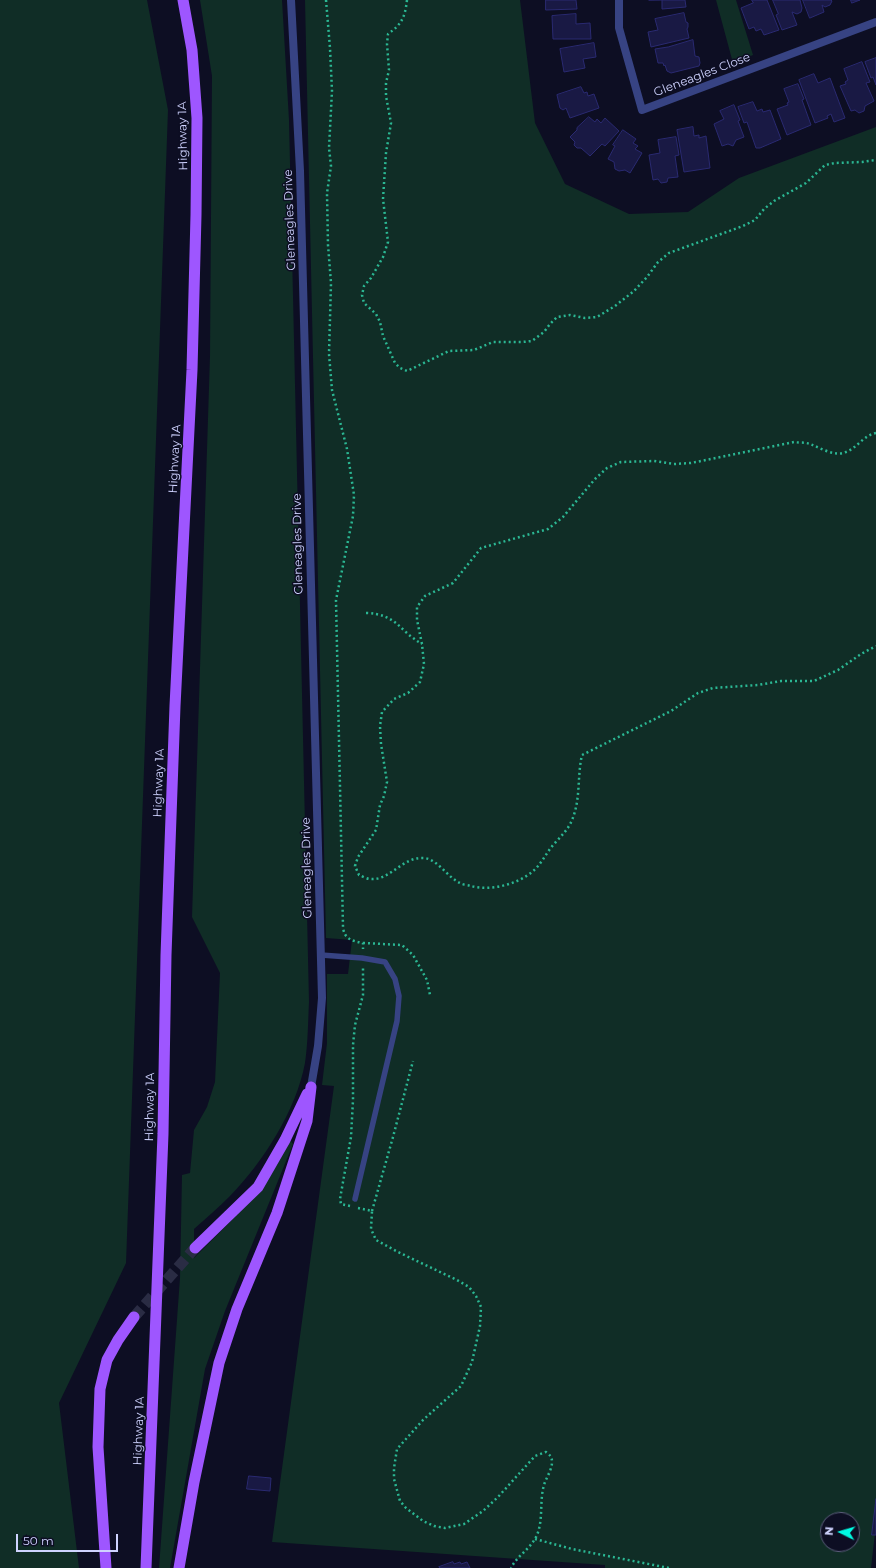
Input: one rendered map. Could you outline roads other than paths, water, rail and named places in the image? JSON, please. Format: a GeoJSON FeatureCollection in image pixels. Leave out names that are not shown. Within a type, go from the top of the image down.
{"type":"FeatureCollection","features":[{"type":"Feature","properties":{"kind":"main road","name":"Highway 1A"},"geometry":{"type":"LineString","coordinates":[[146,1568],[163,1134],[166,955],[174,714],[192,370],[196,215],[196,118],[193,65],[192,50],[183,0]]}},
{"type":"Feature","properties":{"kind":"main road"},"geometry":{"type":"LineString","coordinates":[[195,1248],[258,1187],[285,1140],[311,1087]]}},
{"type":"Feature","properties":{"kind":"main road"},"geometry":{"type":"LineString","coordinates":[[179,1568],[194,1482],[219,1363],[237,1309],[277,1214],[307,1121],[311,1087]]}},
{"type":"Feature","properties":{"kind":"main road"},"geometry":{"type":"LineString","coordinates":[[106,1568],[98,1447],[100,1389],[107,1360],[118,1340],[134,1317]]}},
{"type":"Feature","properties":{"kind":"street","name":"Gleneagles Drive"},"geometry":{"type":"LineString","coordinates":[[291,0],[300,171],[322,1005],[318,1046],[311,1087]]}},
{"type":"Feature","properties":{"kind":"street","name":"Gleneagles Close"},"geometry":{"type":"LineString","coordinates":[[619,0],[619,28],[642,110],[876,22]]}},
{"type":"Feature","properties":{"kind":"lane"},"geometry":{"type":"LineString","coordinates":[[321,955],[362,958],[385,962],[395,979],[399,996],[397,1020],[354,1199]]}},
{"type":"Feature","properties":{"kind":"tunnel"},"geometry":{"type":"LineString","coordinates":[[134,1317],[195,1248]]}}]}
